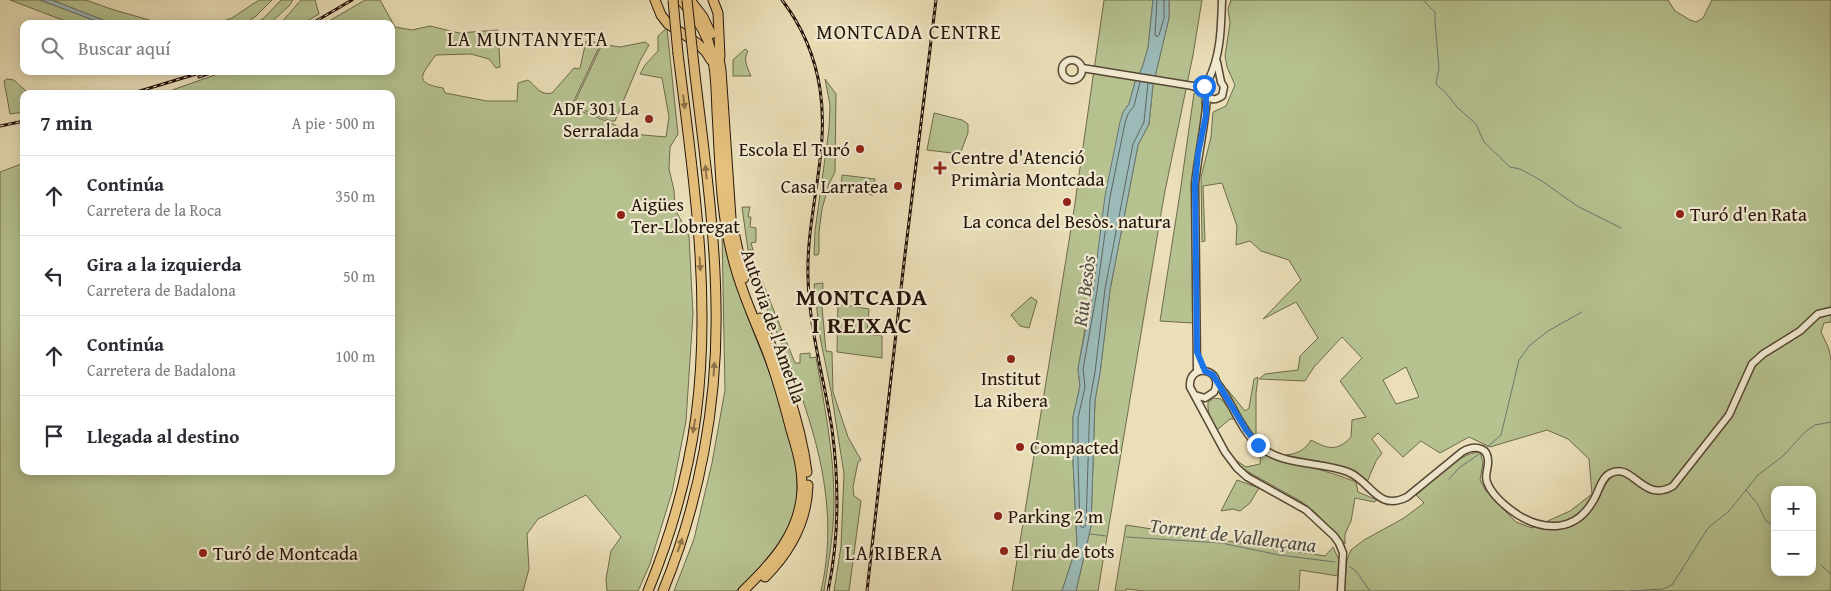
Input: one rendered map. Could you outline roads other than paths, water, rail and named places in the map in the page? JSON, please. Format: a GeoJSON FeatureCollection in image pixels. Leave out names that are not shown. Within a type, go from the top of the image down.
{"type":"FeatureCollection","features":[{"type":"Feature","properties":{"kind":"highway"},"geometry":{"type":"LineString","coordinates":[[648,591],[669,536],[683,484],[696,416],[701,357],[702,305],[699,243],[673,0]]}},
{"type":"Feature","properties":{"kind":"highway"},"geometry":{"type":"LineString","coordinates":[[656,4],[666,14],[676,15],[682,11],[682,0]]}},
{"type":"Feature","properties":{"kind":"highway","name":"Autovia de l'Ametlla"},"geometry":{"type":"LineString","coordinates":[[682,0],[706,36],[717,68],[725,222],[739,282],[782,394],[799,458],[802,479],[801,501],[792,530],[776,556],[742,591]]}},
{"type":"Feature","properties":{"kind":"highway"},"geometry":{"type":"LineString","coordinates":[[663,591],[682,539],[697,485],[709,418],[715,357],[716,304],[713,242],[689,0]]}},
{"type":"Feature","properties":{"kind":"highway","name":"Autovia de l'Ametlla"},"geometry":{"type":"LineString","coordinates":[[689,0],[700,12],[712,37],[717,68],[731,218],[738,256],[744,280],[787,390],[804,453],[808,482],[807,505],[795,538],[780,562],[751,591]]}},
{"type":"Feature","properties":{"kind":"highway"},"geometry":{"type":"LineString","coordinates":[[700,12],[709,10],[712,6],[712,0]]}},
{"type":"Feature","properties":{"kind":"highway"},"geometry":{"type":"LineString","coordinates":[[712,0],[716,8],[719,24],[717,68]]}},
{"type":"Feature","properties":{"kind":"highway"},"geometry":{"type":"LineString","coordinates":[[656,4],[668,24],[700,46],[717,68]]}},
{"type":"Feature","properties":{"kind":"street"},"geometry":{"type":"LineString","coordinates":[[1206,115],[1215,100],[1224,93],[1217,61],[1222,0]]}},
{"type":"Feature","properties":{"kind":"street"},"geometry":{"type":"LineString","coordinates":[[1197,372],[1195,184],[1198,154],[1206,115],[1205,94],[1207,82],[1217,61]]}},
{"type":"Feature","properties":{"kind":"street"},"geometry":{"type":"LineString","coordinates":[[1085,69],[1193,86],[1215,100]]}},
{"type":"Feature","properties":{"kind":"street"},"geometry":{"type":"LineString","coordinates":[[1193,86],[1216,79],[1221,82]]}},
{"type":"Feature","properties":{"kind":"street"},"geometry":{"type":"LineString","coordinates":[[1341,591],[1343,554],[1339,543],[1306,510],[1241,472],[1225,452],[1190,387],[1192,376],[1197,372],[1205,371],[1213,375],[1253,440],[1267,452],[1346,471],[1379,497],[1390,501],[1407,497],[1462,452],[1476,447],[1485,452],[1488,460],[1486,479],[1491,491],[1508,508],[1522,517],[1552,527],[1582,515],[1594,500],[1606,476],[1616,471],[1625,472],[1652,490],[1666,490],[1676,482],[1729,415],[1752,364],[1763,354],[1800,331],[1818,314],[1831,311]]}},
{"type":"Feature","properties":{"kind":"street"},"geometry":{"type":"LineString","coordinates":[[1197,352],[1205,371]]}},
{"type":"Feature","properties":{"kind":"street"},"geometry":{"type":"LineString","coordinates":[[1203,408],[1205,398],[1214,392],[1217,383]]}},
{"type":"Feature","properties":{"kind":"street"},"geometry":{"type":"LineString","coordinates":[[1214,392],[1226,398]]}},
{"type":"Feature","properties":{"kind":"street"},"geometry":{"type":"LineString","coordinates":[[1195,395],[1205,398]]}},
{"type":"Feature","properties":{"kind":"water"},"geometry":{"type":"Polygon","coordinates":[[[40,0],[52,0],[103,20],[93,20],[40,0]]]}},
{"type":"Feature","properties":{"kind":"water"},"geometry":{"type":"Polygon","coordinates":[[[1153,0],[1169,0],[1169,18],[1153,85],[1149,124],[1138,145],[1110,290],[1095,400],[1091,526],[1076,591],[1062,591],[1077,545],[1073,417],[1080,386],[1078,369],[1093,290],[1105,196],[1120,122],[1123,112],[1129,104],[1148,48],[1153,0]]]}},
{"type":"Feature","properties":{"kind":"waterway"},"geometry":{"type":"LineString","coordinates":[[1423,0],[1435,12],[1439,68],[1436,84],[1476,124],[1484,142],[1510,167],[1520,169],[1542,181],[1577,206],[1621,228]]}},
{"type":"Feature","properties":{"kind":"waterway"},"geometry":{"type":"LineString","coordinates":[[1485,449],[1501,435],[1519,360],[1529,346],[1548,331],[1582,312]]}},
{"type":"Feature","properties":{"kind":"waterway","name":"Torrent de Vallençana"},"geometry":{"type":"LineString","coordinates":[[1630,591],[1663,589],[1672,585],[1708,528],[1729,511],[1758,475],[1783,456],[1805,432],[1815,425],[1831,422]]}},
{"type":"Feature","properties":{"kind":"waterway"},"geometry":{"type":"LineString","coordinates":[[1449,479],[1459,468],[1482,452]]}},
{"type":"Feature","properties":{"kind":"waterway"},"geometry":{"type":"LineString","coordinates":[[1746,490],[1757,503],[1766,521],[1771,524]]}},
{"type":"Feature","properties":{"kind":"waterway","name":"Torrent de Vallençana"},"geometry":{"type":"LineString","coordinates":[[1090,534],[1106,536]]}},
{"type":"Feature","properties":{"kind":"waterway","name":"Torrent de Vallençana"},"geometry":{"type":"LineString","coordinates":[[1126,537],[1221,543],[1279,555],[1335,562]]}},
{"type":"Feature","properties":{"kind":"waterway"},"geometry":{"type":"LineString","coordinates":[[1821,565],[1831,574]]}},
{"type":"Feature","properties":{"kind":"waterway","name":"Torrent de Vallençana"},"geometry":{"type":"LineString","coordinates":[[1350,567],[1356,571],[1370,591]]}},
{"type":"Feature","properties":{"kind":"waterway","name":"Torrent de Vallençana"},"geometry":{"type":"LineString","coordinates":[[1611,591],[1624,591]]}},
{"type":"Feature","properties":{"kind":"railway"},"geometry":{"type":"LineString","coordinates":[[318,20],[352,0]]}},
{"type":"Feature","properties":{"kind":"railway"},"geometry":{"type":"LineString","coordinates":[[782,0],[796,20],[807,42],[818,77],[822,113],[822,137],[810,230],[808,277],[811,316],[829,410],[836,469],[836,531],[828,591]]}},
{"type":"Feature","properties":{"kind":"railway"},"geometry":{"type":"LineString","coordinates":[[867,591],[936,0]]}},
{"type":"Feature","properties":{"kind":"railway"},"geometry":{"type":"LineString","coordinates":[[143,90],[193,75]]}},
{"type":"Feature","properties":{"kind":"railway"},"geometry":{"type":"LineString","coordinates":[[199,77],[205,75]]}},
{"type":"Feature","properties":{"kind":"railway"},"geometry":{"type":"LineString","coordinates":[[0,126],[20,122]]}},
{"type":"Feature","properties":{"kind":"place","name":"ADF 301 La Serralada"},"geometry":{"type":"Point","coordinates":[649,119]}},
{"type":"Feature","properties":{"kind":"place","name":"Escola El Turó"},"geometry":{"type":"Point","coordinates":[860,149]}},
{"type":"Feature","properties":{"kind":"place","name":"Centre d'Atenció Primària Montcada"},"geometry":{"type":"Point","coordinates":[940,168]}},
{"type":"Feature","properties":{"kind":"place","name":"Casa Larratea"},"geometry":{"type":"Point","coordinates":[898,186]}},
{"type":"Feature","properties":{"kind":"place","name":"La conca del Besòs. natura"},"geometry":{"type":"Point","coordinates":[1067,202]}},
{"type":"Feature","properties":{"kind":"place","name":"Turó d'en Rata"},"geometry":{"type":"Point","coordinates":[1680,214]}},
{"type":"Feature","properties":{"kind":"place","name":"Aigües Ter-Llobregat"},"geometry":{"type":"Point","coordinates":[621,215]}},
{"type":"Feature","properties":{"kind":"place","name":"Institut La Ribera"},"geometry":{"type":"Point","coordinates":[1011,359]}},
{"type":"Feature","properties":{"kind":"place","name":"Compacted"},"geometry":{"type":"Point","coordinates":[1020,447]}},
{"type":"Feature","properties":{"kind":"place","name":"Parking 2 m"},"geometry":{"type":"Point","coordinates":[998,516]}},
{"type":"Feature","properties":{"kind":"place","name":"El riu de tots"},"geometry":{"type":"Point","coordinates":[1004,551]}},
{"type":"Feature","properties":{"kind":"place","name":"Turó de Montcada"},"geometry":{"type":"Point","coordinates":[203,553]}},
{"type":"Feature","properties":{"kind":"district","name":"MONTCADA CENTRE"},"geometry":{"type":"Point","coordinates":[909,32]}},
{"type":"Feature","properties":{"kind":"district","name":"LA MUNTANYETA"},"geometry":{"type":"Point","coordinates":[528,39]}},
{"type":"Feature","properties":{"kind":"district","name":"MONTCADA I REIXAC"},"geometry":{"type":"Point","coordinates":[862,311]}},
{"type":"Feature","properties":{"kind":"district","name":"LA RIBERA"},"geometry":{"type":"Point","coordinates":[894,553]}},
{"type":"Feature","properties":{"kind":"water label","name":"Riu Besòs"},"geometry":{"type":"Point","coordinates":[1084,291]}}]}
